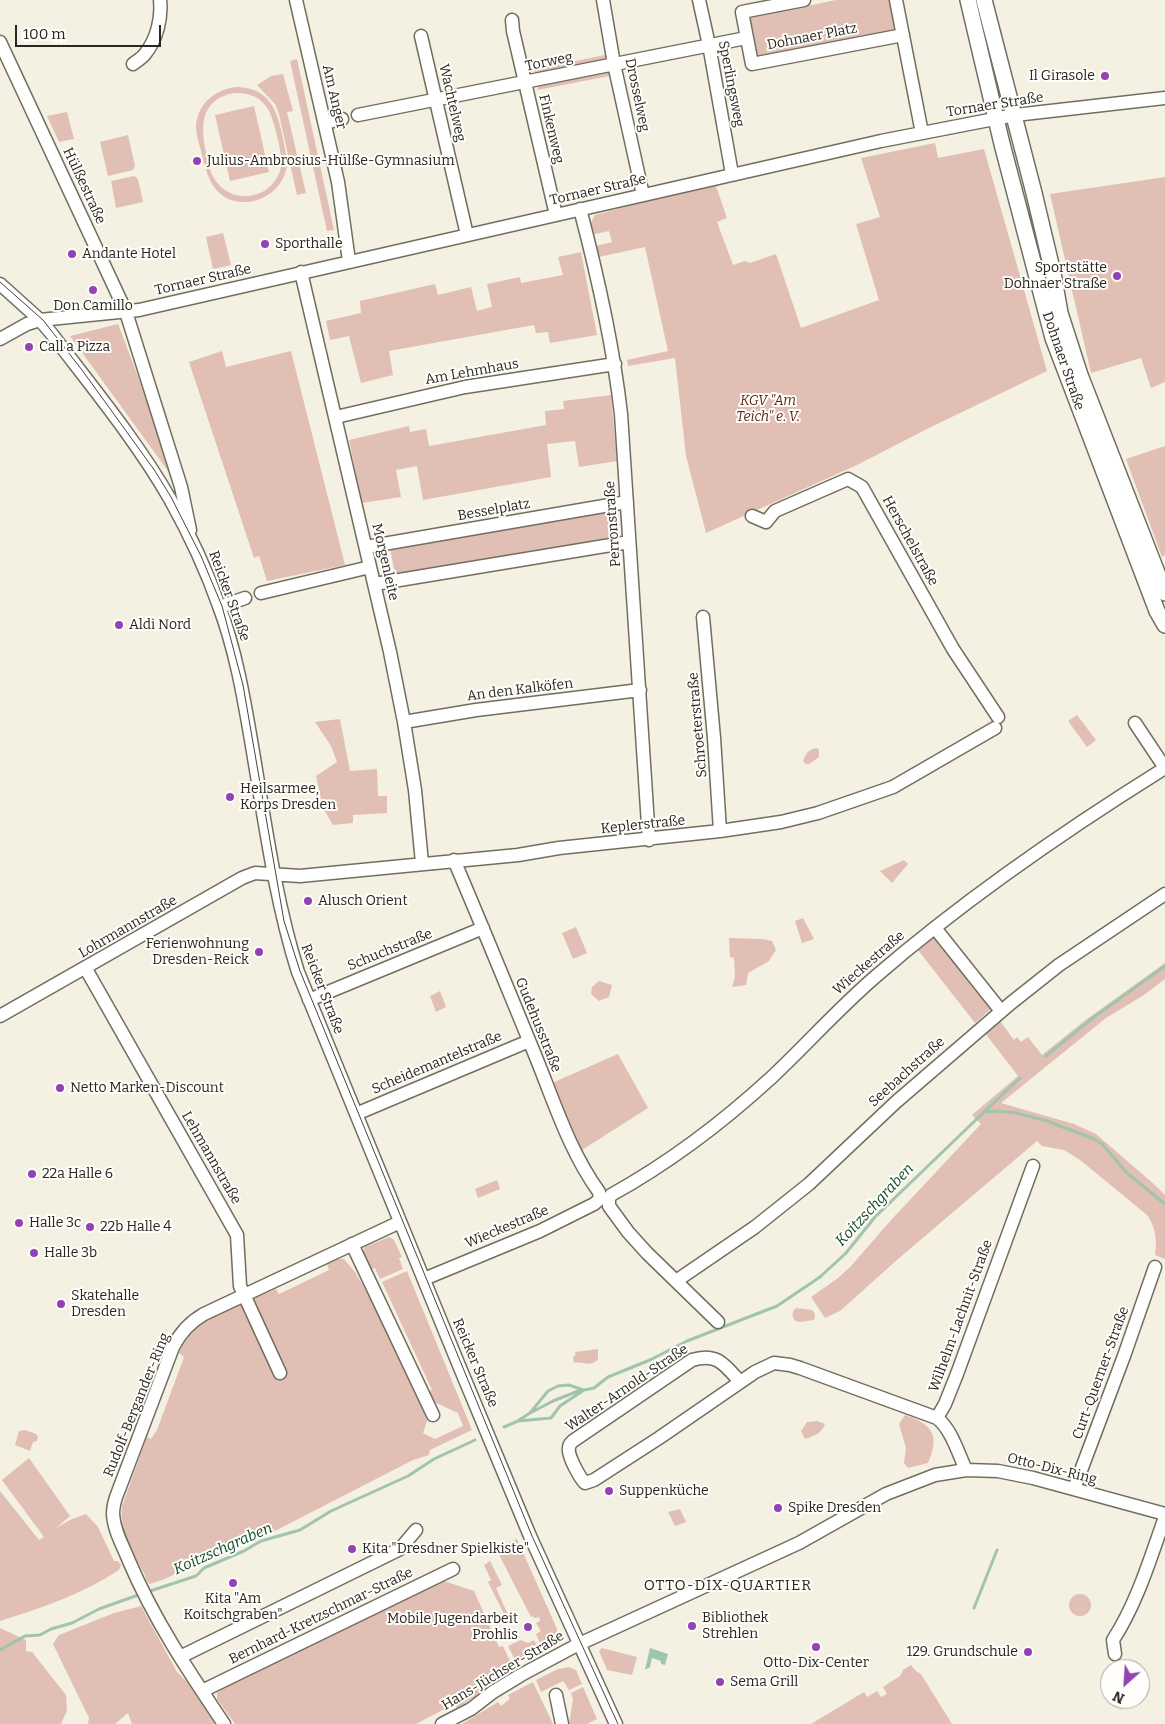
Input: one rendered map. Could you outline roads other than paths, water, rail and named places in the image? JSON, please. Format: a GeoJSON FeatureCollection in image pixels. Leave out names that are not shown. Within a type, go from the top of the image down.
{"type":"FeatureCollection","features":[{"type":"Feature","properties":{"kind":"main road","name":"Dohnaer Straße"},"geometry":{"type":"LineString","coordinates":[[968,0],[996,118],[1053,338],[1154,603],[1165,625]]}},
{"type":"Feature","properties":{"kind":"main road","name":"Dohnaer Straße"},"geometry":{"type":"LineString","coordinates":[[984,0],[1053,273],[1060,313],[1080,375],[1165,593]]}},
{"type":"Feature","properties":{"kind":"street"},"geometry":{"type":"LineString","coordinates":[[133,64],[145,54],[157,32],[161,11],[160,0]]}},
{"type":"Feature","properties":{"kind":"street","name":"Am Anger"},"geometry":{"type":"LineString","coordinates":[[296,0],[338,182],[349,261]]}},
{"type":"Feature","properties":{"kind":"street","name":"Drosselweg"},"geometry":{"type":"LineString","coordinates":[[603,0],[614,64],[643,195]]}},
{"type":"Feature","properties":{"kind":"street","name":"Sperlingsweg"},"geometry":{"type":"LineString","coordinates":[[699,0],[732,174]]}},
{"type":"Feature","properties":{"kind":"street","name":"Dohnaer Platz"},"geometry":{"type":"LineString","coordinates":[[804,0],[742,12],[752,64],[903,35]]}},
{"type":"Feature","properties":{"kind":"street"},"geometry":{"type":"LineString","coordinates":[[896,0],[922,133]]}},
{"type":"Feature","properties":{"kind":"street","name":"Finkenweg"},"geometry":{"type":"LineString","coordinates":[[512,20],[556,215]]}},
{"type":"Feature","properties":{"kind":"street","name":"Wachtelweg"},"geometry":{"type":"LineString","coordinates":[[421,36],[467,235]]}},
{"type":"Feature","properties":{"kind":"street","name":"Torweg"},"geometry":{"type":"LineString","coordinates":[[358,115],[746,38]]}},
{"type":"Feature","properties":{"kind":"street","name":"Hülßestraße"},"geometry":{"type":"LineString","coordinates":[[0,42],[126,312],[181,488],[189,518],[191,540]]}},
{"type":"Feature","properties":{"kind":"street","name":"Tornaer Straße"},"geometry":{"type":"LineString","coordinates":[[0,339],[27,324],[40,320],[138,310],[732,174],[922,133],[1014,115],[1165,98]]}},
{"type":"Feature","properties":{"kind":"street"},"geometry":{"type":"LineString","coordinates":[[325,123],[342,119]]}},
{"type":"Feature","properties":{"kind":"street","name":"Perronstraße"},"geometry":{"type":"LineString","coordinates":[[580,209],[601,289],[615,364],[621,414],[650,840]]}},
{"type":"Feature","properties":{"kind":"street","name":"Morgenleite"},"geometry":{"type":"LineString","coordinates":[[302,272],[375,584],[404,722],[415,790],[422,863]]}},
{"type":"Feature","properties":{"kind":"street","name":"Reicker Straße"},"geometry":{"type":"LineString","coordinates":[[0,284],[40,320],[136,448],[169,498],[191,540],[220,607],[241,686],[274,874],[288,939],[309,1000],[526,1526],[616,1724]]}},
{"type":"Feature","properties":{"kind":"street","name":"Am Lehmhaus"},"geometry":{"type":"LineString","coordinates":[[336,417],[465,387],[615,364]]}},
{"type":"Feature","properties":{"kind":"street","name":"Herschelstraße"},"geometry":{"type":"LineString","coordinates":[[752,516],[766,522],[775,511],[848,479],[862,487],[997,723]]}},
{"type":"Feature","properties":{"kind":"street"},"geometry":{"type":"LineString","coordinates":[[169,498],[181,488]]}},
{"type":"Feature","properties":{"kind":"street","name":"Besselplatz"},"geometry":{"type":"LineString","coordinates":[[366,547],[627,502]]}},
{"type":"Feature","properties":{"kind":"street"},"geometry":{"type":"LineString","coordinates":[[375,584],[629,542]]}},
{"type":"Feature","properties":{"kind":"street"},"geometry":{"type":"LineString","coordinates":[[261,593],[370,567]]}},
{"type":"Feature","properties":{"kind":"street"},"geometry":{"type":"LineString","coordinates":[[220,607],[245,598]]}},
{"type":"Feature","properties":{"kind":"street","name":"Schroeterstraße"},"geometry":{"type":"LineString","coordinates":[[703,617],[720,831]]}},
{"type":"Feature","properties":{"kind":"street","name":"An den Kalköfen"},"geometry":{"type":"LineString","coordinates":[[404,722],[476,710],[640,690]]}},
{"type":"Feature","properties":{"kind":"street","name":"Keplerstraße"},"geometry":{"type":"LineString","coordinates":[[274,874],[300,876],[518,855],[559,848],[650,840],[781,822],[818,813],[893,787],[997,723]]}},
{"type":"Feature","properties":{"kind":"street"},"geometry":{"type":"LineString","coordinates":[[1135,723],[1165,768]]}},
{"type":"Feature","properties":{"kind":"street","name":"Wieckestraße"},"geometry":{"type":"LineString","coordinates":[[424,1279],[545,1228],[604,1199],[689,1144],[736,1108],[861,990],[935,928],[1032,855],[1165,768]]}},
{"type":"Feature","properties":{"kind":"street","name":"Gudehusstraße"},"geometry":{"type":"LineString","coordinates":[[454,860],[562,1126],[588,1175],[598,1192],[628,1232],[718,1322]]}},
{"type":"Feature","properties":{"kind":"street","name":"Lohrmannstraße"},"geometry":{"type":"LineString","coordinates":[[0,1016],[242,878],[255,873],[274,874]]}},
{"type":"Feature","properties":{"kind":"street","name":"Seebachstraße"},"geometry":{"type":"LineString","coordinates":[[676,1281],[755,1227],[809,1184],[896,1102],[1001,1011],[1059,965],[1165,894]]}},
{"type":"Feature","properties":{"kind":"street","name":"Schuchstraße"},"geometry":{"type":"LineString","coordinates":[[309,1000],[483,928]]}},
{"type":"Feature","properties":{"kind":"street"},"geometry":{"type":"LineString","coordinates":[[935,928],[1001,1011]]}},
{"type":"Feature","properties":{"kind":"street","name":"Lehmannstraße"},"geometry":{"type":"LineString","coordinates":[[86,968],[237,1235],[240,1286],[280,1373]]}},
{"type":"Feature","properties":{"kind":"street","name":"Scheidemantelstraße"},"geometry":{"type":"LineString","coordinates":[[356,1114],[529,1041]]}},
{"type":"Feature","properties":{"kind":"street","name":"Wilhelm-Lachnit-Straße"},"geometry":{"type":"LineString","coordinates":[[937,1418],[953,1384],[1033,1166]]}},
{"type":"Feature","properties":{"kind":"street","name":"Rudolf-Bergander-Ring"},"geometry":{"type":"LineString","coordinates":[[224,1724],[180,1657],[149,1602],[120,1541],[116,1528],[114,1508],[118,1492],[177,1340],[196,1319],[400,1222]]}},
{"type":"Feature","properties":{"kind":"street"},"geometry":{"type":"LineString","coordinates":[[352,1244],[434,1416]]}},
{"type":"Feature","properties":{"kind":"street","name":"Curt-Querner-Straße"},"geometry":{"type":"LineString","coordinates":[[1074,1489],[1155,1267]]}},
{"type":"Feature","properties":{"kind":"street","name":"Walter-Arnold-Straße"},"geometry":{"type":"LineString","coordinates":[[740,1382],[723,1363],[711,1357],[701,1357],[692,1360],[569,1445],[568,1451],[580,1478],[585,1483],[594,1480],[755,1372],[774,1363],[790,1365],[937,1418]]}},
{"type":"Feature","properties":{"kind":"street"},"geometry":{"type":"LineString","coordinates":[[937,1418],[943,1422],[949,1432],[966,1470]]}},
{"type":"Feature","properties":{"kind":"street","name":"Otto-Dix-Ring"},"geometry":{"type":"LineString","coordinates":[[579,1644],[799,1543],[886,1494],[935,1475],[966,1470],[998,1471],[1074,1489],[1165,1516]]}},
{"type":"Feature","properties":{"kind":"street"},"geometry":{"type":"LineString","coordinates":[[1115,1654],[1113,1640],[1123,1624],[1142,1582],[1165,1516]]}},
{"type":"Feature","properties":{"kind":"street"},"geometry":{"type":"LineString","coordinates":[[180,1657],[400,1549],[416,1530]]}},
{"type":"Feature","properties":{"kind":"street","name":"Bernhard-Kretzschmar-Straße"},"geometry":{"type":"LineString","coordinates":[[202,1691],[454,1569]]}},
{"type":"Feature","properties":{"kind":"street","name":"Hans-Jüchser-Straße"},"geometry":{"type":"LineString","coordinates":[[442,1724],[471,1709],[492,1692],[521,1674],[579,1644]]}},
{"type":"Feature","properties":{"kind":"street"},"geometry":{"type":"LineString","coordinates":[[556,1695],[562,1724]]}},
{"type":"Feature","properties":{"kind":"waterway"},"geometry":{"type":"LineString","coordinates":[[1046,1056],[1094,1017],[1165,966]]}},
{"type":"Feature","properties":{"kind":"waterway"},"geometry":{"type":"LineString","coordinates":[[986,1110],[1020,1078]]}},
{"type":"Feature","properties":{"kind":"waterway","name":"Koitzschgraben"},"geometry":{"type":"LineString","coordinates":[[504,1427],[518,1421],[551,1418],[560,1406],[584,1390],[594,1388],[608,1377],[650,1360],[687,1341],[777,1306],[820,1277],[846,1253],[875,1217],[984,1112],[1016,1113],[1047,1121],[1094,1139],[1102,1144],[1127,1173],[1165,1204]]}},
{"type":"Feature","properties":{"kind":"waterway","name":"Koitzschgraben"},"geometry":{"type":"LineString","coordinates":[[519,1420],[530,1413],[548,1391],[558,1386],[569,1385],[583,1390]]}},
{"type":"Feature","properties":{"kind":"waterway","name":"Koitzschgraben"},"geometry":{"type":"LineString","coordinates":[[532,1412],[581,1390]]}},
{"type":"Feature","properties":{"kind":"waterway","name":"Koitzschgraben"},"geometry":{"type":"LineString","coordinates":[[147,1592],[196,1576],[204,1568],[244,1551],[261,1541],[300,1530],[331,1511],[408,1476],[434,1459],[475,1440]]}},
{"type":"Feature","properties":{"kind":"waterway"},"geometry":{"type":"LineString","coordinates":[[974,1608],[997,1550]]}},
{"type":"Feature","properties":{"kind":"waterway","name":"Koitzschgraben"},"geometry":{"type":"LineString","coordinates":[[0,1650],[25,1636],[40,1635],[51,1629],[72,1623],[99,1609],[141,1594]]}},
{"type":"Feature","properties":{"kind":"tram line"},"geometry":{"type":"LineString","coordinates":[[0,282],[43,320],[82,370],[155,471],[171,497],[201,556],[222,606],[243,685],[284,921],[300,971],[532,1536],[618,1724]]}},
{"type":"Feature","properties":{"kind":"place","name":"Il Girasole"},"geometry":{"type":"Point","coordinates":[1105,76]}},
{"type":"Feature","properties":{"kind":"place","name":"Julius-Ambrosius-Hülße-Gymnasium"},"geometry":{"type":"Point","coordinates":[197,161]}},
{"type":"Feature","properties":{"kind":"place","name":"Sporthalle"},"geometry":{"type":"Point","coordinates":[265,244]}},
{"type":"Feature","properties":{"kind":"place","name":"Andante Hotel"},"geometry":{"type":"Point","coordinates":[72,254]}},
{"type":"Feature","properties":{"kind":"place","name":"Sportstätte Dohnaer Straße"},"geometry":{"type":"Point","coordinates":[1117,276]}},
{"type":"Feature","properties":{"kind":"place","name":"Don Camillo"},"geometry":{"type":"Point","coordinates":[93,290]}},
{"type":"Feature","properties":{"kind":"place","name":"Call a Pizza"},"geometry":{"type":"Point","coordinates":[29,347]}},
{"type":"Feature","properties":{"kind":"place","name":"Aldi Nord"},"geometry":{"type":"Point","coordinates":[119,625]}},
{"type":"Feature","properties":{"kind":"place","name":"Heilsarmee, Korps Dresden"},"geometry":{"type":"Point","coordinates":[230,797]}},
{"type":"Feature","properties":{"kind":"place","name":"Alusch Orient"},"geometry":{"type":"Point","coordinates":[308,901]}},
{"type":"Feature","properties":{"kind":"place","name":"Ferienwohnung Dresden-Reick"},"geometry":{"type":"Point","coordinates":[259,952]}},
{"type":"Feature","properties":{"kind":"place","name":"Netto Marken-Discount"},"geometry":{"type":"Point","coordinates":[60,1088]}},
{"type":"Feature","properties":{"kind":"place","name":"22a Halle 6"},"geometry":{"type":"Point","coordinates":[32,1174]}},
{"type":"Feature","properties":{"kind":"place","name":"Halle 3c"},"geometry":{"type":"Point","coordinates":[19,1223]}},
{"type":"Feature","properties":{"kind":"place","name":"22b Halle 4"},"geometry":{"type":"Point","coordinates":[90,1227]}},
{"type":"Feature","properties":{"kind":"place","name":"Halle 3b"},"geometry":{"type":"Point","coordinates":[34,1253]}},
{"type":"Feature","properties":{"kind":"place","name":"Skatehalle Dresden"},"geometry":{"type":"Point","coordinates":[61,1304]}},
{"type":"Feature","properties":{"kind":"place","name":"Suppenküche"},"geometry":{"type":"Point","coordinates":[609,1491]}},
{"type":"Feature","properties":{"kind":"place","name":"Spike Dresden"},"geometry":{"type":"Point","coordinates":[778,1508]}},
{"type":"Feature","properties":{"kind":"place","name":"Kita \"Dresdner Spielkiste\""},"geometry":{"type":"Point","coordinates":[352,1549]}},
{"type":"Feature","properties":{"kind":"place","name":"Kita \"Am Koitschgraben\""},"geometry":{"type":"Point","coordinates":[233,1583]}},
{"type":"Feature","properties":{"kind":"place","name":"Bibliothek Strehlen"},"geometry":{"type":"Point","coordinates":[692,1626]}},
{"type":"Feature","properties":{"kind":"place","name":"Mobile Jugendarbeit Prohlis"},"geometry":{"type":"Point","coordinates":[528,1627]}},
{"type":"Feature","properties":{"kind":"place","name":"Otto-Dix-Center"},"geometry":{"type":"Point","coordinates":[816,1647]}},
{"type":"Feature","properties":{"kind":"place","name":"129. Grundschule"},"geometry":{"type":"Point","coordinates":[1028,1652]}},
{"type":"Feature","properties":{"kind":"place","name":"Sema Grill"},"geometry":{"type":"Point","coordinates":[720,1682]}},
{"type":"Feature","properties":{"kind":"district","name":"OTTO-DIX-QUARTIER"},"geometry":{"type":"Point","coordinates":[728,1586]}},
{"type":"Feature","properties":{"kind":"park label","name":"KGV \"Am Teich\" e. V."},"geometry":{"type":"Point","coordinates":[768,410]}}]}
